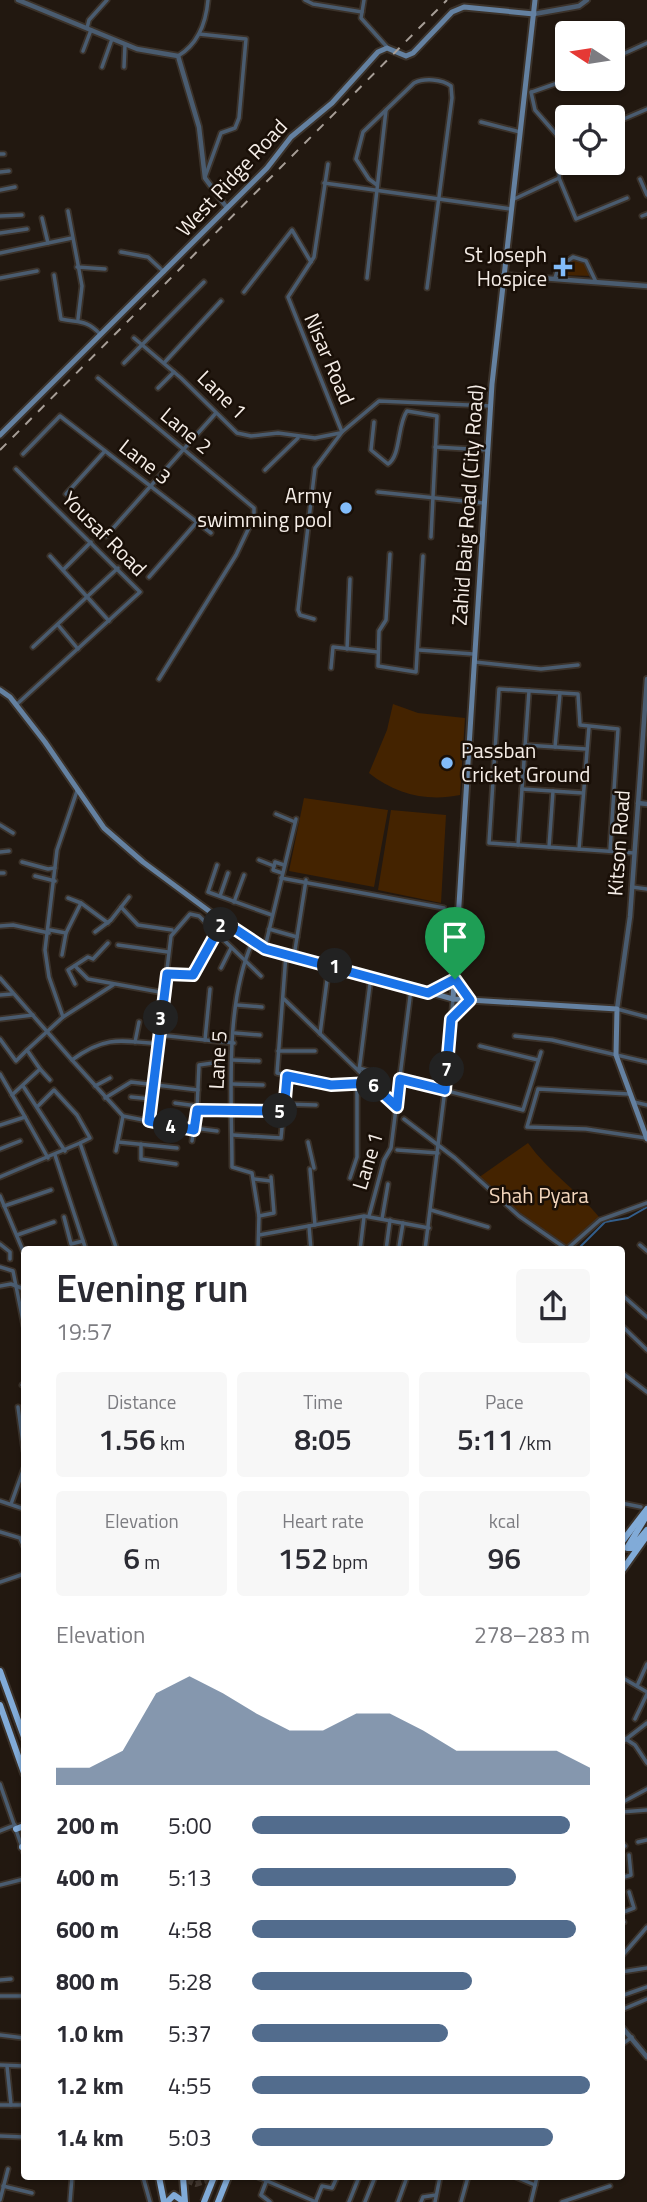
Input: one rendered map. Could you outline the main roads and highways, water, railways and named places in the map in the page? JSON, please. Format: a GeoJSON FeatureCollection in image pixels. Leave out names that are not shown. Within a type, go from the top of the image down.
{"type":"FeatureCollection","features":[{"type":"Feature","properties":{"kind":"highway"},"geometry":{"type":"LineString","coordinates":[[625,1537],[644,1508]]}},
{"type":"Feature","properties":{"kind":"highway"},"geometry":{"type":"LineString","coordinates":[[647,1514],[627,1548],[632,1548],[647,1530]]}},
{"type":"Feature","properties":{"kind":"highway"},"geometry":{"type":"LineString","coordinates":[[625,1567],[647,1536]]}},
{"type":"Feature","properties":{"kind":"highway"},"geometry":{"type":"LineString","coordinates":[[0,1671],[21,1729]]}},
{"type":"Feature","properties":{"kind":"highway"},"geometry":{"type":"LineString","coordinates":[[0,1705],[21,1764]]}},
{"type":"Feature","properties":{"kind":"highway"},"geometry":{"type":"LineString","coordinates":[[16,1827],[21,1826]]}},
{"type":"Feature","properties":{"kind":"highway"},"geometry":{"type":"LineString","coordinates":[[160,2180],[165,2202],[174,2195],[185,2202]]}},
{"type":"Feature","properties":{"kind":"highway"},"geometry":{"type":"LineString","coordinates":[[183,2180],[185,2202]]}},
{"type":"Feature","properties":{"kind":"highway"},"geometry":{"type":"LineString","coordinates":[[204,2202],[213,2180]]}},
{"type":"Feature","properties":{"kind":"highway"},"geometry":{"type":"LineString","coordinates":[[218,2202],[227,2180]]}},
{"type":"Feature","properties":{"kind":"main road","name":"Zahid Baig Road (City Road)"},"geometry":{"type":"LineString","coordinates":[[453,999],[487,450],[503,275],[520,132],[528,92],[535,0]]}},
{"type":"Feature","properties":{"kind":"main road","name":"West Ridge Road"},"geometry":{"type":"LineString","coordinates":[[0,435],[267,168],[291,137],[332,103],[378,52],[387,47],[406,57],[452,12],[464,7],[534,14]]}},
{"type":"Feature","properties":{"kind":"main road"},"geometry":{"type":"LineString","coordinates":[[0,690],[16,705],[113,837],[252,943],[265,949],[453,999],[617,1009],[616,1055],[647,1139]]}},
{"type":"Feature","properties":{"kind":"waterway"},"geometry":{"type":"LineString","coordinates":[[581,1246],[605,1222],[628,1218],[647,1207]]}},
{"type":"Feature","properties":{"kind":"tunnel"},"geometry":{"type":"LineString","coordinates":[[186,2180],[196,2184],[208,2180]]}},
{"type":"Feature","properties":{"kind":"railway"},"geometry":{"type":"LineString","coordinates":[[0,450],[447,0]]}},
{"type":"Feature","properties":{"kind":"place","name":"St Joseph Hospice"},"geometry":{"type":"Point","coordinates":[563,267]}},
{"type":"Feature","properties":{"kind":"place","name":"Army swimming pool"},"geometry":{"type":"Point","coordinates":[346,508]}},
{"type":"Feature","properties":{"kind":"place","name":"Passban Cricket Ground"},"geometry":{"type":"Point","coordinates":[447,763]}},
{"type":"Feature","properties":{"kind":"park label","name":"Shah Pyara"},"geometry":{"type":"Point","coordinates":[539,1196]}}]}
